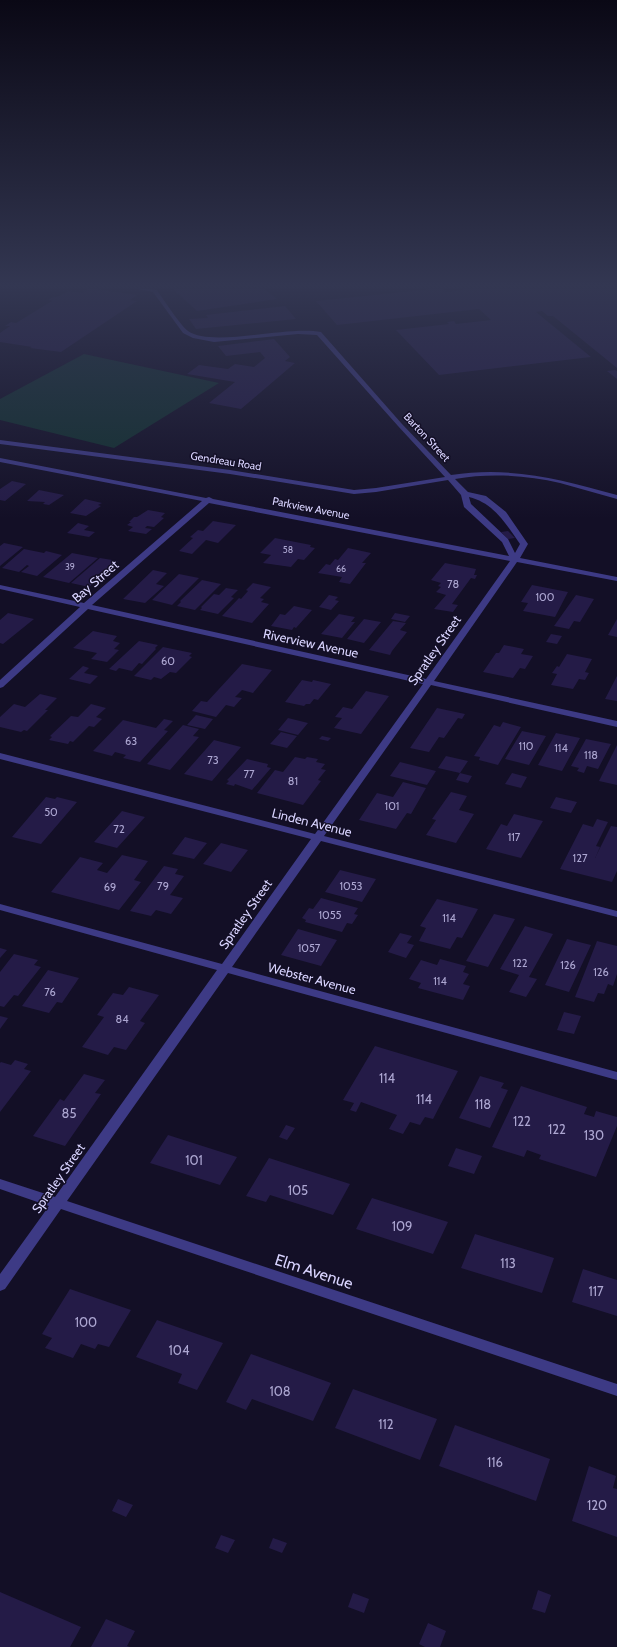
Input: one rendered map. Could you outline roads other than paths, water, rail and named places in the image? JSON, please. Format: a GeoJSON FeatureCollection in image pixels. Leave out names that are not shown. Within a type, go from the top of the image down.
{"type":"FeatureCollection","features":[{"type":"Feature","properties":{"kind":"street","name":"Barton Street"},"geometry":{"type":"LineString","coordinates":[[348,365],[400,425],[465,494],[467,505],[505,541],[515,560]]}},
{"type":"Feature","properties":{"kind":"street","name":"Gendreau Road"},"geometry":{"type":"LineString","coordinates":[[0,442],[230,472],[354,492],[376,490],[473,474],[530,476],[560,481],[617,497]]}},
{"type":"Feature","properties":{"kind":"street","name":"Parkview Avenue"},"geometry":{"type":"LineString","coordinates":[[0,460],[209,499],[617,579]]}},
{"type":"Feature","properties":{"kind":"street"},"geometry":{"type":"LineString","coordinates":[[465,494],[483,498],[503,514],[524,544],[515,560]]}},
{"type":"Feature","properties":{"kind":"street","name":"Bay Street"},"geometry":{"type":"LineString","coordinates":[[0,685],[86,606],[209,499]]}},
{"type":"Feature","properties":{"kind":"street","name":"Spratley Street"},"geometry":{"type":"LineString","coordinates":[[0,1285],[56,1203],[515,560]]}},
{"type":"Feature","properties":{"kind":"street","name":"Riverview Avenue"},"geometry":{"type":"LineString","coordinates":[[0,587],[617,724]]}},
{"type":"Feature","properties":{"kind":"street","name":"Linden Avenue"},"geometry":{"type":"LineString","coordinates":[[0,756],[617,914]]}},
{"type":"Feature","properties":{"kind":"street","name":"Webster Avenue"},"geometry":{"type":"LineString","coordinates":[[0,907],[617,1076]]}},
{"type":"Feature","properties":{"kind":"street","name":"Elm Avenue"},"geometry":{"type":"LineString","coordinates":[[0,1184],[617,1390]]}}]}
